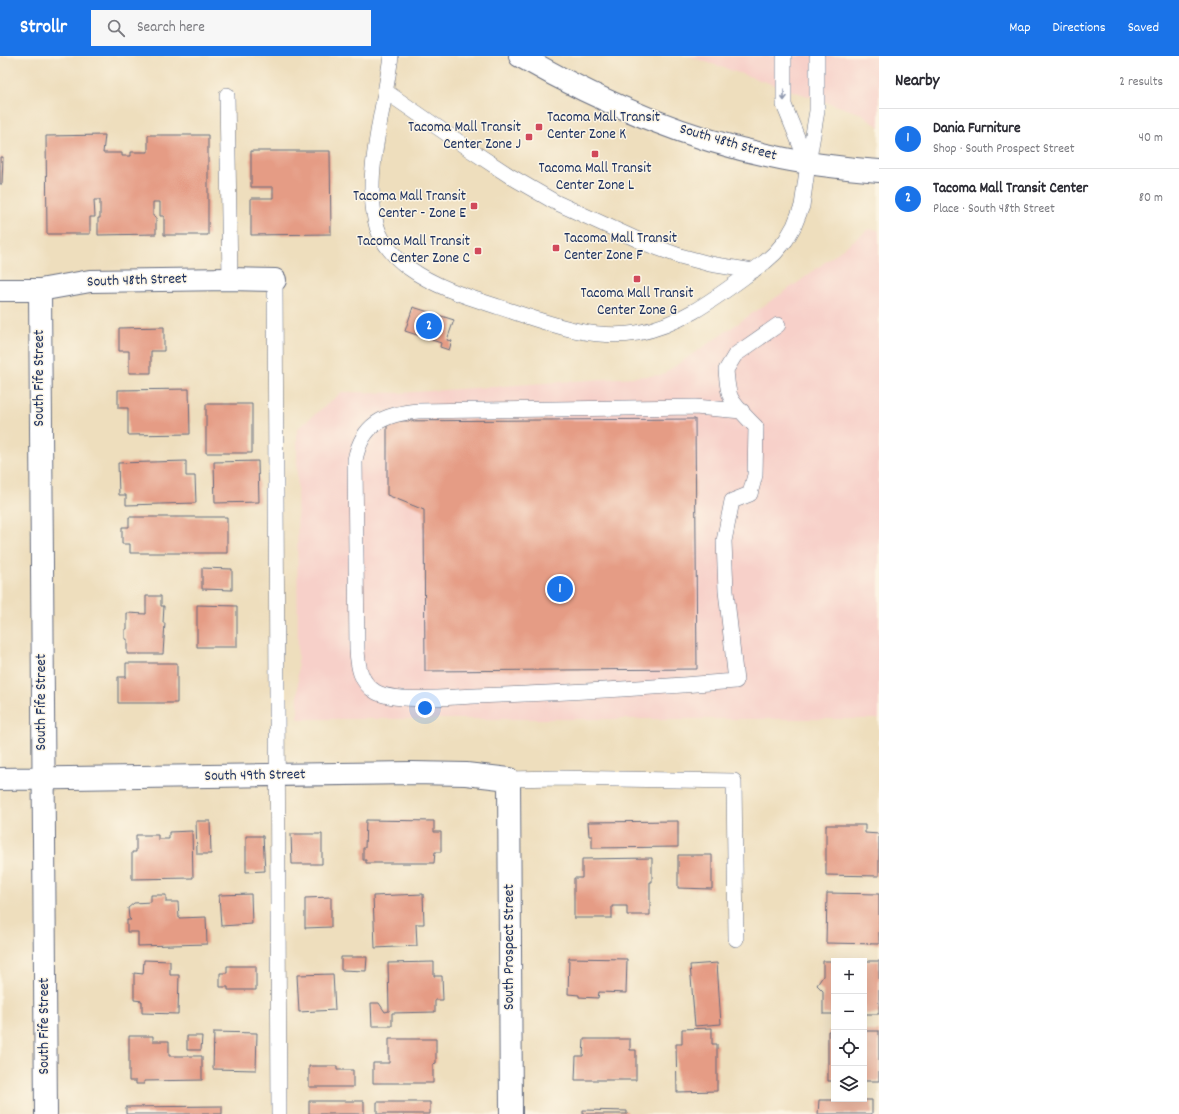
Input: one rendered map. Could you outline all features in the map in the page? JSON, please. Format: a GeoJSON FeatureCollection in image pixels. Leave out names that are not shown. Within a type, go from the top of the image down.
{"type":"FeatureCollection","features":[{"type":"Feature","properties":{"kind":"street","name":"South 48th Street"},"geometry":{"type":"LineString","coordinates":[[520,56],[546,71],[605,99],[662,124],[716,142],[769,156],[808,164],[879,171]]}},
{"type":"Feature","properties":{"kind":"street","name":"South 48th Street"},"geometry":{"type":"LineString","coordinates":[[0,290],[40,290],[90,281],[230,279],[275,280]]}},
{"type":"Feature","properties":{"kind":"street","name":"South Fife Street"},"geometry":{"type":"LineString","coordinates":[[40,290],[46,1114]]}},
{"type":"Feature","properties":{"kind":"street","name":"South 49th Street"},"geometry":{"type":"LineString","coordinates":[[0,779],[466,774],[509,779]]}},
{"type":"Feature","properties":{"kind":"street","name":"South Prospect Street"},"geometry":{"type":"LineString","coordinates":[[509,779],[511,1114]]}},
{"type":"Feature","properties":{"kind":"lane"},"geometry":{"type":"LineString","coordinates":[[391,56],[375,148],[372,172],[372,191],[373,210],[377,227],[383,240],[395,256],[408,268],[428,280],[453,291],[550,324],[589,332],[618,335],[654,329],[676,321],[693,312],[752,271],[775,253],[786,240],[794,226],[804,199],[817,111],[817,56]]}},
{"type":"Feature","properties":{"kind":"lane"},"geometry":{"type":"LineString","coordinates":[[784,56],[784,105],[808,164]]}},
{"type":"Feature","properties":{"kind":"lane"},"geometry":{"type":"LineString","coordinates":[[385,91],[510,176],[556,202],[648,244],[680,256],[710,264],[752,271]]}},
{"type":"Feature","properties":{"kind":"lane"},"geometry":{"type":"LineString","coordinates":[[227,95],[230,279]]}},
{"type":"Feature","properties":{"kind":"lane"},"geometry":{"type":"LineString","coordinates":[[275,280],[279,1114]]}},
{"type":"Feature","properties":{"kind":"lane"},"geometry":{"type":"LineString","coordinates":[[742,411],[695,407],[418,411],[390,416],[373,425],[365,433],[357,450],[355,460],[357,650],[359,668],[364,681],[376,692],[394,696],[417,698],[532,694],[736,681],[726,591],[724,541],[732,500],[750,494],[755,475],[756,427],[742,411],[732,400],[729,393],[726,370],[735,355],[778,325]]}},
{"type":"Feature","properties":{"kind":"lane"},"geometry":{"type":"LineString","coordinates":[[509,779],[558,778],[734,781],[736,939]]}},
{"type":"Feature","properties":{"kind":"shaded area"},"geometry":{"type":"Polygon","coordinates":[[[688,56],[879,56],[879,127],[862,114],[688,56]]]}},
{"type":"Feature","properties":{"kind":"shaded area"},"geometry":{"type":"Polygon","coordinates":[[[869,229],[879,230],[879,719],[298,719],[297,429],[342,392],[400,393],[662,375],[800,281],[869,229]]]}},
{"type":"Feature","properties":{"kind":"building"},"geometry":{"type":"Polygon","coordinates":[[[105,135],[103,153],[122,153],[122,156],[131,156],[131,152],[148,152],[148,135],[208,135],[208,235],[164,235],[164,216],[160,216],[160,202],[153,202],[153,216],[156,217],[156,234],[98,235],[100,200],[94,200],[95,217],[90,217],[90,234],[47,234],[46,136],[105,135]]]}},
{"type":"Feature","properties":{"kind":"building"},"geometry":{"type":"Polygon","coordinates":[[[251,151],[330,151],[331,234],[251,235],[251,198],[273,198],[273,187],[251,187],[251,151]]]}},
{"type":"Feature","properties":{"kind":"building"},"geometry":{"type":"Polygon","coordinates":[[[0,157],[3,157],[2,184],[0,184],[0,157]]]}},
{"type":"Feature","properties":{"kind":"building"},"geometry":{"type":"Polygon","coordinates":[[[413,307],[454,320],[447,340],[452,341],[449,350],[440,347],[441,343],[405,331],[413,307]]]}},
{"type":"Feature","properties":{"kind":"building"},"geometry":{"type":"Polygon","coordinates":[[[164,327],[164,351],[151,351],[151,373],[129,373],[129,351],[119,351],[119,328],[164,327]]]}},
{"type":"Feature","properties":{"kind":"building"},"geometry":{"type":"Polygon","coordinates":[[[189,389],[190,434],[128,435],[128,408],[118,408],[118,390],[189,389]]]}},
{"type":"Feature","properties":{"kind":"building"},"geometry":{"type":"Polygon","coordinates":[[[206,404],[252,404],[252,453],[206,453],[206,404]]]}},
{"type":"Feature","properties":{"kind":"building"},"geometry":{"type":"Polygon","coordinates":[[[695,419],[697,669],[425,671],[424,510],[387,495],[387,421],[695,419]]]}},
{"type":"Feature","properties":{"kind":"building"},"geometry":{"type":"Polygon","coordinates":[[[186,461],[186,476],[195,476],[196,503],[126,505],[126,495],[119,495],[118,463],[186,461]]]}},
{"type":"Feature","properties":{"kind":"building"},"geometry":{"type":"Polygon","coordinates":[[[258,461],[259,502],[215,503],[214,462],[258,461]]]}},
{"type":"Feature","properties":{"kind":"building"},"geometry":{"type":"Polygon","coordinates":[[[129,517],[227,517],[227,553],[130,553],[130,544],[122,544],[122,527],[129,527],[129,517]]]}},
{"type":"Feature","properties":{"kind":"building"},"geometry":{"type":"Polygon","coordinates":[[[202,568],[232,569],[232,590],[202,589],[202,568]]]}},
{"type":"Feature","properties":{"kind":"building"},"geometry":{"type":"Polygon","coordinates":[[[146,596],[161,596],[161,606],[164,606],[163,623],[165,623],[163,654],[127,654],[125,629],[127,629],[127,613],[146,614],[146,596]]]}},
{"type":"Feature","properties":{"kind":"building"},"geometry":{"type":"Polygon","coordinates":[[[197,605],[237,606],[237,647],[197,647],[197,605]]]}},
{"type":"Feature","properties":{"kind":"building"},"geometry":{"type":"Polygon","coordinates":[[[126,663],[177,663],[177,703],[118,703],[118,677],[126,677],[126,663]]]}},
{"type":"Feature","properties":{"kind":"building"},"geometry":{"type":"Polygon","coordinates":[[[366,820],[434,821],[434,832],[441,832],[441,852],[435,852],[434,863],[366,863],[366,860],[363,860],[363,848],[365,848],[366,820]]]}},
{"type":"Feature","properties":{"kind":"building"},"geometry":{"type":"Polygon","coordinates":[[[196,821],[210,821],[211,854],[197,854],[196,821]]]}},
{"type":"Feature","properties":{"kind":"building"},"geometry":{"type":"Polygon","coordinates":[[[678,821],[678,847],[592,848],[592,836],[589,836],[588,822],[678,821]]]}},
{"type":"Feature","properties":{"kind":"building"},"geometry":{"type":"Polygon","coordinates":[[[826,825],[865,825],[865,833],[879,834],[879,876],[826,875],[826,825]]]}},
{"type":"Feature","properties":{"kind":"building"},"geometry":{"type":"Polygon","coordinates":[[[192,831],[193,878],[132,879],[132,852],[136,852],[136,835],[158,835],[158,839],[169,839],[169,832],[192,831]]]}},
{"type":"Feature","properties":{"kind":"building"},"geometry":{"type":"Polygon","coordinates":[[[291,834],[322,834],[322,864],[292,864],[291,834]]]}},
{"type":"Feature","properties":{"kind":"building"},"geometry":{"type":"Polygon","coordinates":[[[246,836],[263,836],[265,871],[246,872],[246,836]]]}},
{"type":"Feature","properties":{"kind":"building"},"geometry":{"type":"Polygon","coordinates":[[[678,855],[712,855],[712,889],[678,888],[678,855]]]}},
{"type":"Feature","properties":{"kind":"building"},"geometry":{"type":"Polygon","coordinates":[[[652,858],[650,915],[627,915],[627,906],[612,906],[612,918],[574,918],[574,878],[582,878],[582,859],[652,858]]]}},
{"type":"Feature","properties":{"kind":"building"},"geometry":{"type":"Polygon","coordinates":[[[827,893],[879,894],[879,944],[826,943],[827,893]]]}},
{"type":"Feature","properties":{"kind":"building"},"geometry":{"type":"Polygon","coordinates":[[[251,894],[252,924],[221,926],[219,895],[251,894]]]}},
{"type":"Feature","properties":{"kind":"building"},"geometry":{"type":"Polygon","coordinates":[[[423,894],[424,924],[416,924],[417,946],[375,948],[373,896],[423,894]]]}},
{"type":"Feature","properties":{"kind":"building"},"geometry":{"type":"Polygon","coordinates":[[[151,895],[166,895],[166,902],[178,902],[179,918],[206,917],[207,944],[138,946],[138,932],[127,932],[127,920],[131,920],[129,918],[128,908],[134,903],[151,902],[151,895]]]}},
{"type":"Feature","properties":{"kind":"building"},"geometry":{"type":"Polygon","coordinates":[[[331,897],[331,927],[305,928],[305,898],[331,897]]]}},
{"type":"Feature","properties":{"kind":"building"},"geometry":{"type":"Polygon","coordinates":[[[341,957],[367,957],[366,971],[341,970],[341,957]]]}},
{"type":"Feature","properties":{"kind":"building"},"geometry":{"type":"Polygon","coordinates":[[[569,958],[627,959],[626,993],[599,992],[598,998],[579,997],[579,995],[568,994],[569,958]]]}},
{"type":"Feature","properties":{"kind":"building"},"geometry":{"type":"Polygon","coordinates":[[[144,960],[170,961],[170,975],[179,975],[178,1014],[142,1013],[142,1001],[134,1000],[134,973],[143,974],[144,960]]]}},
{"type":"Feature","properties":{"kind":"building"},"geometry":{"type":"Polygon","coordinates":[[[823,961],[831,961],[831,1014],[823,1014],[823,991],[817,985],[823,976],[823,961]]]}},
{"type":"Feature","properties":{"kind":"building"},"geometry":{"type":"Polygon","coordinates":[[[867,961],[879,961],[879,1014],[867,1014],[867,961]]]}},
{"type":"Feature","properties":{"kind":"building"},"geometry":{"type":"Polygon","coordinates":[[[434,962],[434,976],[442,976],[443,1000],[435,1000],[435,1012],[392,1013],[392,1026],[372,1026],[371,1003],[379,1003],[385,1012],[389,1011],[388,963],[434,962]]]}},
{"type":"Feature","properties":{"kind":"building"},"geometry":{"type":"Polygon","coordinates":[[[717,963],[721,1024],[695,1026],[690,965],[717,963]]]}},
{"type":"Feature","properties":{"kind":"building"},"geometry":{"type":"Polygon","coordinates":[[[227,966],[256,966],[256,990],[228,990],[228,987],[220,987],[220,973],[227,973],[227,966]]]}},
{"type":"Feature","properties":{"kind":"building"},"geometry":{"type":"Polygon","coordinates":[[[333,974],[335,1010],[299,1012],[297,975],[333,974]]]}},
{"type":"Feature","properties":{"kind":"building"},"geometry":{"type":"Polygon","coordinates":[[[712,1028],[712,1044],[717,1044],[717,1091],[677,1092],[676,1044],[682,1044],[682,1029],[712,1028]]]}},
{"type":"Feature","properties":{"kind":"building"},"geometry":{"type":"Polygon","coordinates":[[[828,1031],[831,1031],[831,1081],[828,1081],[828,1031]]]}},
{"type":"Feature","properties":{"kind":"building"},"geometry":{"type":"Polygon","coordinates":[[[867,1031],[879,1031],[879,1081],[867,1081],[867,1031]]]}},
{"type":"Feature","properties":{"kind":"building"},"geometry":{"type":"Polygon","coordinates":[[[214,1032],[257,1033],[256,1070],[213,1069],[214,1032]]]}},
{"type":"Feature","properties":{"kind":"building"},"geometry":{"type":"Polygon","coordinates":[[[129,1036],[153,1036],[153,1041],[169,1041],[169,1056],[202,1056],[202,1080],[144,1081],[144,1084],[136,1084],[136,1081],[129,1081],[129,1036]]]}},
{"type":"Feature","properties":{"kind":"building"},"geometry":{"type":"Polygon","coordinates":[[[187,1036],[202,1036],[201,1050],[187,1050],[187,1036]]]}},
{"type":"Feature","properties":{"kind":"building"},"geometry":{"type":"Polygon","coordinates":[[[389,1039],[436,1039],[436,1063],[433,1064],[433,1083],[373,1083],[373,1063],[389,1063],[389,1039]]]}},
{"type":"Feature","properties":{"kind":"building"},"geometry":{"type":"Polygon","coordinates":[[[584,1039],[630,1039],[630,1050],[636,1050],[636,1080],[575,1080],[576,1056],[583,1056],[584,1039]]]}},
{"type":"Feature","properties":{"kind":"building"},"geometry":{"type":"Polygon","coordinates":[[[309,1066],[337,1066],[337,1070],[353,1070],[353,1087],[309,1087],[309,1066]]]}},
{"type":"Feature","properties":{"kind":"building"},"geometry":{"type":"Polygon","coordinates":[[[819,1100],[831,1100],[831,1102],[867,1102],[867,1100],[872,1100],[872,1114],[818,1114],[819,1100]]]}},
{"type":"Feature","properties":{"kind":"building"},"geometry":{"type":"Polygon","coordinates":[[[309,1101],[364,1101],[364,1114],[309,1114],[309,1101]]]}},
{"type":"Feature","properties":{"kind":"building"},"geometry":{"type":"Polygon","coordinates":[[[377,1102],[430,1102],[430,1114],[377,1114],[377,1102]]]}},
{"type":"Feature","properties":{"kind":"building"},"geometry":{"type":"Polygon","coordinates":[[[222,1106],[222,1114],[126,1114],[126,1107],[222,1106]]]}},
{"type":"Feature","properties":{"kind":"building"},"geometry":{"type":"Polygon","coordinates":[[[583,1110],[627,1111],[627,1114],[583,1114],[583,1110]]]}},
{"type":"Feature","properties":{"kind":"place","name":"Tacoma Mall Transit Center Zone K"},"geometry":{"type":"Point","coordinates":[539,127]}},
{"type":"Feature","properties":{"kind":"place","name":"Tacoma Mall Transit Center Zone J"},"geometry":{"type":"Point","coordinates":[529,137]}},
{"type":"Feature","properties":{"kind":"place","name":"Tacoma Mall Transit Center Zone L"},"geometry":{"type":"Point","coordinates":[595,154]}},
{"type":"Feature","properties":{"kind":"place","name":"Tacoma Mall Transit Center - Zone E"},"geometry":{"type":"Point","coordinates":[474,206]}},
{"type":"Feature","properties":{"kind":"place","name":"Tacoma Mall Transit Center Zone F"},"geometry":{"type":"Point","coordinates":[556,248]}},
{"type":"Feature","properties":{"kind":"place","name":"Tacoma Mall Transit Center Zone C"},"geometry":{"type":"Point","coordinates":[478,251]}},
{"type":"Feature","properties":{"kind":"place","name":"Tacoma Mall Transit Center Zone G"},"geometry":{"type":"Point","coordinates":[637,279]}},
{"type":"Feature","properties":{"kind":"place","name":"Tacoma Mall Transit Center"},"geometry":{"type":"Point","coordinates":[429,326]}},
{"type":"Feature","properties":{"kind":"place","name":"Dania Furniture"},"geometry":{"type":"Point","coordinates":[560,589]}}]}
